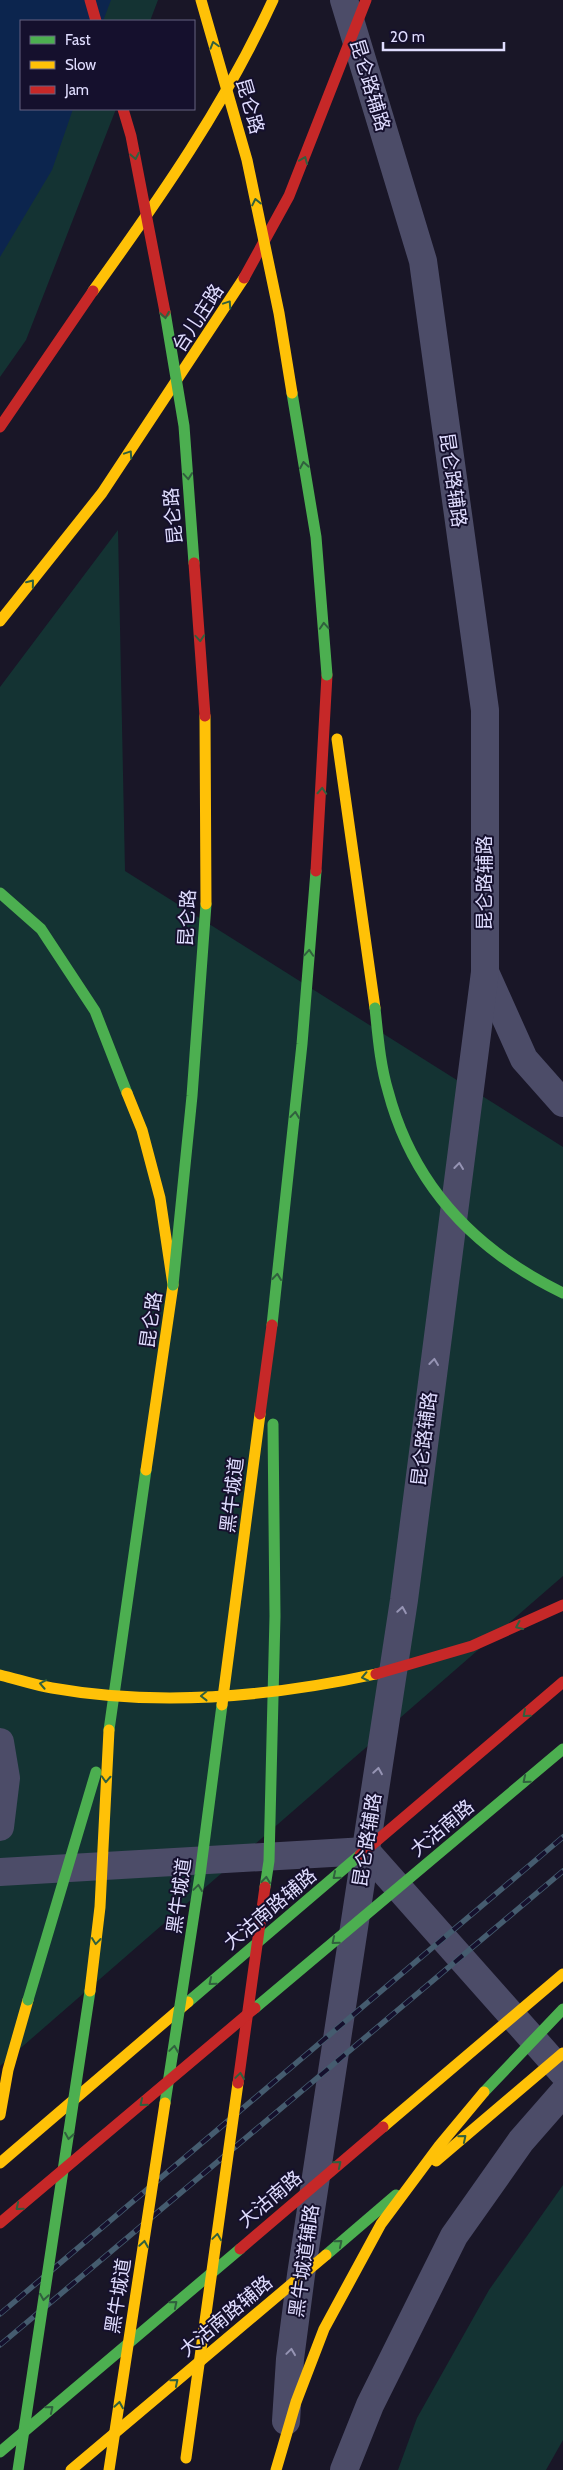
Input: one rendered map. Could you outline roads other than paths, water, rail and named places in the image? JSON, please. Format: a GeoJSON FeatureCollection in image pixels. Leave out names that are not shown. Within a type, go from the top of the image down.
{"type":"FeatureCollection","features":[{"type":"Feature","properties":{"kind":"main road"},"geometry":{"type":"LineString","coordinates":[[90,0],[96,20]]}},
{"type":"Feature","properties":{"kind":"main road","name":"昆仑路"},"geometry":{"type":"LineString","coordinates":[[200,0],[248,160],[279,313],[316,537],[327,675],[321,813],[302,1044],[272,1325]]}},
{"type":"Feature","properties":{"kind":"main road"},"geometry":{"type":"LineString","coordinates":[[0,428],[67,324],[188,156],[249,54],[273,0]]}},
{"type":"Feature","properties":{"kind":"main road","name":"台儿庄路"},"geometry":{"type":"LineString","coordinates":[[0,621],[102,493],[235,294],[289,196],[366,0]]}},
{"type":"Feature","properties":{"kind":"main road","name":"昆仑路"},"geometry":{"type":"LineString","coordinates":[[109,1730],[173,1285],[192,1096],[207,894],[206,729],[184,426],[158,273],[131,136],[123,110]]}},
{"type":"Feature","properties":{"kind":"main road"},"geometry":{"type":"LineString","coordinates":[[327,675],[379,1045],[386,1084],[395,1115],[426,1174],[445,1204],[473,1237],[502,1260],[534,1281],[563,1293]]}},
{"type":"Feature","properties":{"kind":"main road"},"geometry":{"type":"LineString","coordinates":[[0,893],[41,929],[95,1011],[142,1130],[160,1198],[173,1285]]}},
{"type":"Feature","properties":{"kind":"main road"},"geometry":{"type":"LineString","coordinates":[[184,2470],[269,1860],[275,1616],[272,1325]]}},
{"type":"Feature","properties":{"kind":"main road","name":"黑牛城道"},"geometry":{"type":"LineString","coordinates":[[109,2470],[200,1875],[272,1325]]}},
{"type":"Feature","properties":{"kind":"main road"},"geometry":{"type":"LineString","coordinates":[[0,1675],[84,1692],[149,1698],[246,1695],[294,1690],[369,1676],[441,1657],[476,1645],[563,1605]]}},
{"type":"Feature","properties":{"kind":"main road","name":"大沽南路辅路"},"geometry":{"type":"LineString","coordinates":[[0,2163],[563,1682]]}},
{"type":"Feature","properties":{"kind":"main road"},"geometry":{"type":"LineString","coordinates":[[0,2115],[8,2070],[109,1730]]}},
{"type":"Feature","properties":{"kind":"main road"},"geometry":{"type":"LineString","coordinates":[[18,2470],[84,2040],[100,1907],[109,1730]]}},
{"type":"Feature","properties":{"kind":"main road","name":"大沽南路"},"geometry":{"type":"LineString","coordinates":[[0,2223],[563,1749]]}},
{"type":"Feature","properties":{"kind":"main road","name":"大沽南路"},"geometry":{"type":"LineString","coordinates":[[0,2452],[563,1974]]}},
{"type":"Feature","properties":{"kind":"main road"},"geometry":{"type":"LineString","coordinates":[[276,2470],[296,2402],[324,2329],[381,2224],[439,2146],[494,2079],[563,2009]]}},
{"type":"Feature","properties":{"kind":"main road","name":"大沽南路辅路"},"geometry":{"type":"LineString","coordinates":[[71,2470],[301,2275],[560,2062]]}},
{"type":"Feature","properties":{"kind":"street","name":"昆仑路辅路"},"geometry":{"type":"LineString","coordinates":[[344,0],[423,261],[486,710],[484,972],[404,1600],[357,1906]]}},
{"type":"Feature","properties":{"kind":"street","name":"昆仑路辅路"},"geometry":{"type":"LineString","coordinates":[[484,972],[524,1059],[563,1103]]}},
{"type":"Feature","properties":{"kind":"street"},"geometry":{"type":"LineString","coordinates":[[0,1742],[6,1778],[0,1827]]}},
{"type":"Feature","properties":{"kind":"street"},"geometry":{"type":"LineString","coordinates":[[0,1872],[366,1851],[560,2062]]}},
{"type":"Feature","properties":{"kind":"street","name":"黑牛城道辅路"},"geometry":{"type":"LineString","coordinates":[[282,2470],[290,2359],[301,2275],[357,1906]]}},
{"type":"Feature","properties":{"kind":"street"},"geometry":{"type":"LineString","coordinates":[[344,2470],[370,2405],[454,2236],[521,2141],[563,2093]]}},
{"type":"Feature","properties":{"kind":"water"},"geometry":{"type":"Polygon","coordinates":[[[0,0],[111,0],[103,20],[20,20],[20,110],[73,110],[52,170],[0,257],[0,0]]]}},
{"type":"Feature","properties":{"kind":"railway"},"geometry":{"type":"LineString","coordinates":[[0,2314],[563,1837]]}},
{"type":"Feature","properties":{"kind":"railway"},"geometry":{"type":"LineString","coordinates":[[0,2345],[563,1871]]}}]}
